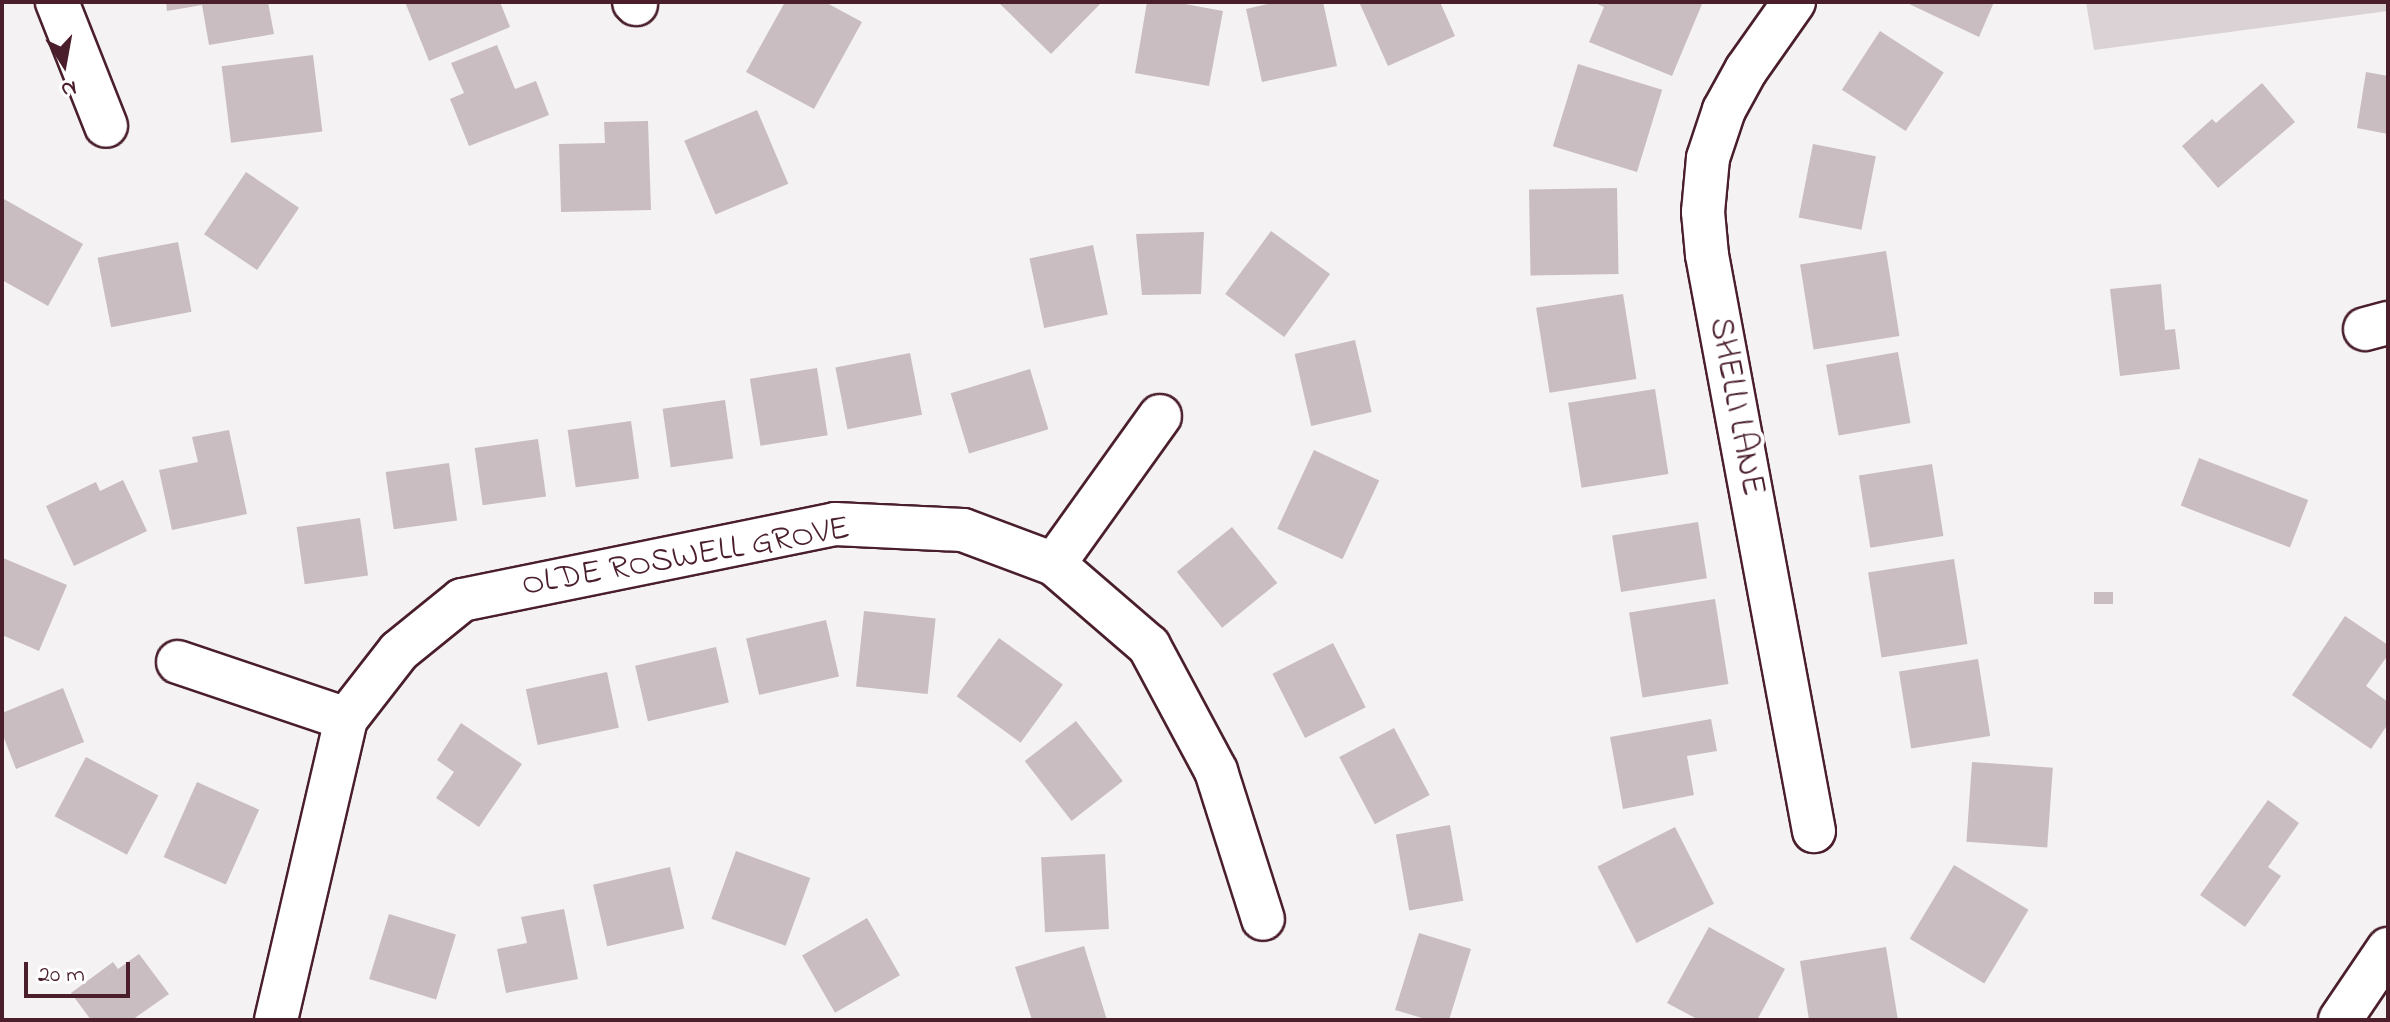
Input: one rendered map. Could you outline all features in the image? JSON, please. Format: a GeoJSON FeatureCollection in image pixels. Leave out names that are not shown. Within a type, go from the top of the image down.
{"type":"FeatureCollection","features":[{"type":"Feature","properties":{"kind":"street"},"geometry":{"type":"LineString","coordinates":[[57,2],[106,126]]}},
{"type":"Feature","properties":{"kind":"street","name":"SHELLI LANE"},"geometry":{"type":"LineString","coordinates":[[1794,2],[1746,70],[1724,110],[1708,158],[1703,212],[1707,255],[1814,831]]}},
{"type":"Feature","properties":{"kind":"street"},"geometry":{"type":"LineString","coordinates":[[1054,564],[1160,416]]}},
{"type":"Feature","properties":{"kind":"street","name":"OLDE ROSWELL GROVE"},"geometry":{"type":"LineString","coordinates":[[276,1020],[346,719],[399,651],[462,600],[835,524],[963,530],[1054,564],[1149,646],[1216,771],[1263,919]]}},
{"type":"Feature","properties":{"kind":"street"},"geometry":{"type":"LineString","coordinates":[[178,662],[346,719]]}},
{"type":"Feature","properties":{"kind":"street"},"geometry":{"type":"LineString","coordinates":[[2340,1020],[2388,949]]}},
{"type":"Feature","properties":{"kind":"shaded area"},"geometry":{"type":"Polygon","coordinates":[[[2086,2],[2388,2],[2388,11],[2094,50],[2086,2]]]}},
{"type":"Feature","properties":{"kind":"building"},"geometry":{"type":"Polygon","coordinates":[[[166,2],[268,2],[274,34],[209,45],[202,5],[167,11],[166,2]]]}},
{"type":"Feature","properties":{"kind":"building"},"geometry":{"type":"Polygon","coordinates":[[[405,2],[500,2],[510,27],[429,61],[405,2]]]}},
{"type":"Feature","properties":{"kind":"building"},"geometry":{"type":"Polygon","coordinates":[[[785,2],[825,2],[862,22],[814,109],[746,72],[785,2]]]}},
{"type":"Feature","properties":{"kind":"building"},"geometry":{"type":"Polygon","coordinates":[[[998,2],[1102,2],[1051,54],[998,2]]]}},
{"type":"Feature","properties":{"kind":"building"},"geometry":{"type":"Polygon","coordinates":[[[1147,2],[1174,2],[1223,11],[1209,86],[1135,73],[1147,2]]]}},
{"type":"Feature","properties":{"kind":"building"},"geometry":{"type":"Polygon","coordinates":[[[1276,2],[1323,2],[1337,66],[1262,82],[1246,9],[1276,2]]]}},
{"type":"Feature","properties":{"kind":"building"},"geometry":{"type":"Polygon","coordinates":[[[1359,2],[1440,2],[1455,36],[1388,66],[1359,2]]]}},
{"type":"Feature","properties":{"kind":"building"},"geometry":{"type":"Polygon","coordinates":[[[1593,2],[1702,4],[1672,76],[1589,42],[1604,7],[1593,2]]]}},
{"type":"Feature","properties":{"kind":"building"},"geometry":{"type":"Polygon","coordinates":[[[1905,2],[1994,2],[1979,37],[1905,2]]]}},
{"type":"Feature","properties":{"kind":"building"},"geometry":{"type":"Polygon","coordinates":[[[1880,31],[1944,72],[1906,131],[1842,90],[1880,31]]]}},
{"type":"Feature","properties":{"kind":"building"},"geometry":{"type":"Polygon","coordinates":[[[497,45],[515,89],[536,81],[549,115],[469,146],[450,99],[464,93],[451,63],[497,45]]]}},
{"type":"Feature","properties":{"kind":"building"},"geometry":{"type":"Polygon","coordinates":[[[313,55],[322,131],[231,143],[222,66],[313,55]]]}},
{"type":"Feature","properties":{"kind":"building"},"geometry":{"type":"Polygon","coordinates":[[[1578,64],[1662,90],[1637,172],[1553,146],[1578,64]]]}},
{"type":"Feature","properties":{"kind":"building"},"geometry":{"type":"Polygon","coordinates":[[[2366,72],[2388,76],[2388,134],[2357,128],[2366,72]]]}},
{"type":"Feature","properties":{"kind":"building"},"geometry":{"type":"Polygon","coordinates":[[[2262,83],[2295,122],[2218,188],[2182,146],[2212,119],[2216,123],[2262,83]]]}},
{"type":"Feature","properties":{"kind":"building"},"geometry":{"type":"Polygon","coordinates":[[[757,110],[788,184],[716,215],[684,141],[757,110]]]}},
{"type":"Feature","properties":{"kind":"building"},"geometry":{"type":"Polygon","coordinates":[[[648,121],[651,210],[561,212],[559,144],[605,143],[604,122],[648,121]]]}},
{"type":"Feature","properties":{"kind":"building"},"geometry":{"type":"Polygon","coordinates":[[[1813,144],[1876,156],[1862,230],[1799,218],[1813,144]]]}},
{"type":"Feature","properties":{"kind":"building"},"geometry":{"type":"Polygon","coordinates":[[[246,172],[299,208],[257,270],[204,234],[246,172]]]}},
{"type":"Feature","properties":{"kind":"building"},"geometry":{"type":"Polygon","coordinates":[[[1617,188],[1619,274],[1531,276],[1529,190],[1617,188]]]}},
{"type":"Feature","properties":{"kind":"building"},"geometry":{"type":"Polygon","coordinates":[[[4,199],[83,244],[48,306],[2,280],[4,199]]]}},
{"type":"Feature","properties":{"kind":"building"},"geometry":{"type":"Polygon","coordinates":[[[1271,231],[1330,274],[1284,337],[1225,294],[1271,231]]]}},
{"type":"Feature","properties":{"kind":"building"},"geometry":{"type":"Polygon","coordinates":[[[1204,232],[1201,294],[1142,295],[1136,234],[1204,232]]]}},
{"type":"Feature","properties":{"kind":"building"},"geometry":{"type":"Polygon","coordinates":[[[178,242],[192,312],[111,327],[98,258],[178,242]]]}},
{"type":"Feature","properties":{"kind":"building"},"geometry":{"type":"Polygon","coordinates":[[[1093,245],[1108,314],[1044,328],[1029,259],[1093,245]]]}},
{"type":"Feature","properties":{"kind":"building"},"geometry":{"type":"Polygon","coordinates":[[[1886,251],[1899,336],[1814,350],[1800,265],[1886,251]]]}},
{"type":"Feature","properties":{"kind":"building"},"geometry":{"type":"Polygon","coordinates":[[[2161,284],[2165,330],[2175,329],[2180,369],[2120,376],[2110,289],[2161,284]]]}},
{"type":"Feature","properties":{"kind":"building"},"geometry":{"type":"Polygon","coordinates":[[[1623,294],[1636,379],[1550,393],[1536,308],[1623,294]]]}},
{"type":"Feature","properties":{"kind":"building"},"geometry":{"type":"Polygon","coordinates":[[[1355,340],[1372,412],[1311,426],[1295,354],[1355,340]]]}},
{"type":"Feature","properties":{"kind":"building"},"geometry":{"type":"Polygon","coordinates":[[[1898,352],[1911,423],[1839,436],[1826,365],[1898,352]]]}},
{"type":"Feature","properties":{"kind":"building"},"geometry":{"type":"Polygon","coordinates":[[[910,353],[922,415],[847,429],[835,368],[910,353]]]}},
{"type":"Feature","properties":{"kind":"building"},"geometry":{"type":"Polygon","coordinates":[[[817,368],[828,435],[760,446],[750,379],[817,368]]]}},
{"type":"Feature","properties":{"kind":"building"},"geometry":{"type":"Polygon","coordinates":[[[1030,369],[1048,429],[969,454],[951,393],[1030,369]]]}},
{"type":"Feature","properties":{"kind":"building"},"geometry":{"type":"Polygon","coordinates":[[[1655,389],[1668,474],[1582,488],[1568,403],[1655,389]]]}},
{"type":"Feature","properties":{"kind":"building"},"geometry":{"type":"Polygon","coordinates":[[[725,400],[733,458],[671,467],[663,409],[725,400]]]}},
{"type":"Feature","properties":{"kind":"building"},"geometry":{"type":"Polygon","coordinates":[[[631,421],[639,478],[576,487],[568,430],[631,421]]]}},
{"type":"Feature","properties":{"kind":"building"},"geometry":{"type":"Polygon","coordinates":[[[229,430],[247,514],[172,530],[159,470],[198,462],[192,437],[229,430]]]}},
{"type":"Feature","properties":{"kind":"building"},"geometry":{"type":"Polygon","coordinates":[[[538,439],[546,496],[483,505],[475,448],[538,439]]]}},
{"type":"Feature","properties":{"kind":"building"},"geometry":{"type":"Polygon","coordinates":[[[1314,450],[1379,480],[1342,559],[1277,529],[1314,450]]]}},
{"type":"Feature","properties":{"kind":"building"},"geometry":{"type":"Polygon","coordinates":[[[2199,458],[2308,500],[2290,548],[2181,506],[2199,458]]]}},
{"type":"Feature","properties":{"kind":"building"},"geometry":{"type":"Polygon","coordinates":[[[449,463],[457,520],[394,529],[386,472],[449,463]]]}},
{"type":"Feature","properties":{"kind":"building"},"geometry":{"type":"Polygon","coordinates":[[[1932,464],[1943,536],[1870,548],[1859,476],[1932,464]]]}},
{"type":"Feature","properties":{"kind":"building"},"geometry":{"type":"Polygon","coordinates":[[[123,480],[147,531],[74,566],[46,506],[96,482],[100,491],[123,480]]]}},
{"type":"Feature","properties":{"kind":"building"},"geometry":{"type":"Polygon","coordinates":[[[360,518],[368,575],[305,584],[297,527],[360,518]]]}},
{"type":"Feature","properties":{"kind":"building"},"geometry":{"type":"Polygon","coordinates":[[[1698,522],[1707,578],[1621,592],[1612,536],[1698,522]]]}},
{"type":"Feature","properties":{"kind":"building"},"geometry":{"type":"Polygon","coordinates":[[[1232,527],[1277,583],[1222,628],[1177,572],[1232,527]]]}},
{"type":"Feature","properties":{"kind":"building"},"geometry":{"type":"Polygon","coordinates":[[[3,558],[67,585],[39,651],[2,635],[3,558]]]}},
{"type":"Feature","properties":{"kind":"building"},"geometry":{"type":"Polygon","coordinates":[[[1954,559],[1967,644],[1882,658],[1868,573],[1954,559]]]}},
{"type":"Feature","properties":{"kind":"building"},"geometry":{"type":"Polygon","coordinates":[[[2094,592],[2113,592],[2113,604],[2094,604],[2094,592]]]}},
{"type":"Feature","properties":{"kind":"building"},"geometry":{"type":"Polygon","coordinates":[[[1715,599],[1728,684],[1643,698],[1629,613],[1715,599]]]}},
{"type":"Feature","properties":{"kind":"building"},"geometry":{"type":"Polygon","coordinates":[[[864,611],[936,619],[928,694],[856,687],[864,611]]]}},
{"type":"Feature","properties":{"kind":"building"},"geometry":{"type":"Polygon","coordinates":[[[2345,616],[2388,645],[2388,655],[2366,686],[2388,702],[2388,724],[2371,749],[2292,695],[2345,616]]]}},
{"type":"Feature","properties":{"kind":"building"},"geometry":{"type":"Polygon","coordinates":[[[826,620],[839,677],[759,695],[746,638],[826,620]]]}},
{"type":"Feature","properties":{"kind":"building"},"geometry":{"type":"Polygon","coordinates":[[[999,638],[1063,684],[1021,743],[957,696],[999,638]]]}},
{"type":"Feature","properties":{"kind":"building"},"geometry":{"type":"Polygon","coordinates":[[[1333,643],[1366,707],[1305,738],[1272,674],[1333,643]]]}},
{"type":"Feature","properties":{"kind":"building"},"geometry":{"type":"Polygon","coordinates":[[[716,647],[729,703],[648,721],[635,666],[716,647]]]}},
{"type":"Feature","properties":{"kind":"building"},"geometry":{"type":"Polygon","coordinates":[[[1978,659],[1990,736],[1911,749],[1899,672],[1978,659]]]}},
{"type":"Feature","properties":{"kind":"building"},"geometry":{"type":"Polygon","coordinates":[[[607,672],[619,728],[538,745],[526,689],[607,672]]]}},
{"type":"Feature","properties":{"kind":"building"},"geometry":{"type":"Polygon","coordinates":[[[63,688],[84,742],[16,769],[2,733],[2,713],[63,688]]]}},
{"type":"Feature","properties":{"kind":"building"},"geometry":{"type":"Polygon","coordinates":[[[1711,719],[1717,751],[1687,756],[1694,795],[1623,809],[1610,737],[1711,719]]]}},
{"type":"Feature","properties":{"kind":"building"},"geometry":{"type":"Polygon","coordinates":[[[1076,721],[1123,781],[1072,821],[1025,761],[1076,721]]]}},
{"type":"Feature","properties":{"kind":"building"},"geometry":{"type":"Polygon","coordinates":[[[461,723],[522,764],[479,827],[436,798],[454,772],[437,760],[461,723]]]}},
{"type":"Feature","properties":{"kind":"building"},"geometry":{"type":"Polygon","coordinates":[[[1394,728],[1430,795],[1375,824],[1339,757],[1394,728]]]}},
{"type":"Feature","properties":{"kind":"building"},"geometry":{"type":"Polygon","coordinates":[[[86,757],[158,795],[127,855],[55,816],[86,757]]]}},
{"type":"Feature","properties":{"kind":"building"},"geometry":{"type":"Polygon","coordinates":[[[1972,762],[2053,768],[2047,847],[1966,842],[1972,762]]]}},
{"type":"Feature","properties":{"kind":"building"},"geometry":{"type":"Polygon","coordinates":[[[197,782],[259,810],[226,885],[164,857],[197,782]]]}},
{"type":"Feature","properties":{"kind":"building"},"geometry":{"type":"Polygon","coordinates":[[[2268,800],[2299,823],[2268,867],[2281,876],[2245,927],[2200,895],[2268,800]]]}},
{"type":"Feature","properties":{"kind":"building"},"geometry":{"type":"Polygon","coordinates":[[[1450,825],[1463,901],[1409,910],[1396,835],[1450,825]]]}},
{"type":"Feature","properties":{"kind":"building"},"geometry":{"type":"Polygon","coordinates":[[[1675,827],[1714,904],[1637,943],[1597,866],[1675,827]]]}},
{"type":"Feature","properties":{"kind":"building"},"geometry":{"type":"Polygon","coordinates":[[[736,851],[810,878],[786,946],[711,919],[736,851]]]}},
{"type":"Feature","properties":{"kind":"building"},"geometry":{"type":"Polygon","coordinates":[[[1105,854],[1109,929],[1045,932],[1041,857],[1105,854]]]}},
{"type":"Feature","properties":{"kind":"building"},"geometry":{"type":"Polygon","coordinates":[[[1954,865],[2029,910],[1984,984],[1910,939],[1954,865]]]}},
{"type":"Feature","properties":{"kind":"building"},"geometry":{"type":"Polygon","coordinates":[[[670,867],[684,928],[607,946],[593,885],[670,867]]]}},
{"type":"Feature","properties":{"kind":"building"},"geometry":{"type":"Polygon","coordinates":[[[564,909],[578,979],[506,993],[497,949],[527,943],[521,917],[564,909]]]}},
{"type":"Feature","properties":{"kind":"building"},"geometry":{"type":"Polygon","coordinates":[[[389,914],[456,934],[436,999],[369,979],[389,914]]]}},
{"type":"Feature","properties":{"kind":"building"},"geometry":{"type":"Polygon","coordinates":[[[867,918],[900,975],[835,1013],[802,956],[867,918]]]}},
{"type":"Feature","properties":{"kind":"building"},"geometry":{"type":"Polygon","coordinates":[[[1709,927],[1785,969],[1757,1020],[1699,1020],[1667,1003],[1709,927]]]}},
{"type":"Feature","properties":{"kind":"building"},"geometry":{"type":"Polygon","coordinates":[[[1419,933],[1471,949],[1449,1020],[1429,1020],[1395,1010],[1419,933]]]}},
{"type":"Feature","properties":{"kind":"building"},"geometry":{"type":"Polygon","coordinates":[[[1084,946],[1107,1020],[1032,1020],[1015,967],[1084,946]]]}},
{"type":"Feature","properties":{"kind":"building"},"geometry":{"type":"Polygon","coordinates":[[[1886,947],[1898,1020],[1809,1020],[1800,961],[1886,947]]]}},
{"type":"Feature","properties":{"kind":"building"},"geometry":{"type":"Polygon","coordinates":[[[139,954],[169,994],[132,1020],[91,1020],[71,993],[113,962],[118,969],[139,954]]]}}]}
